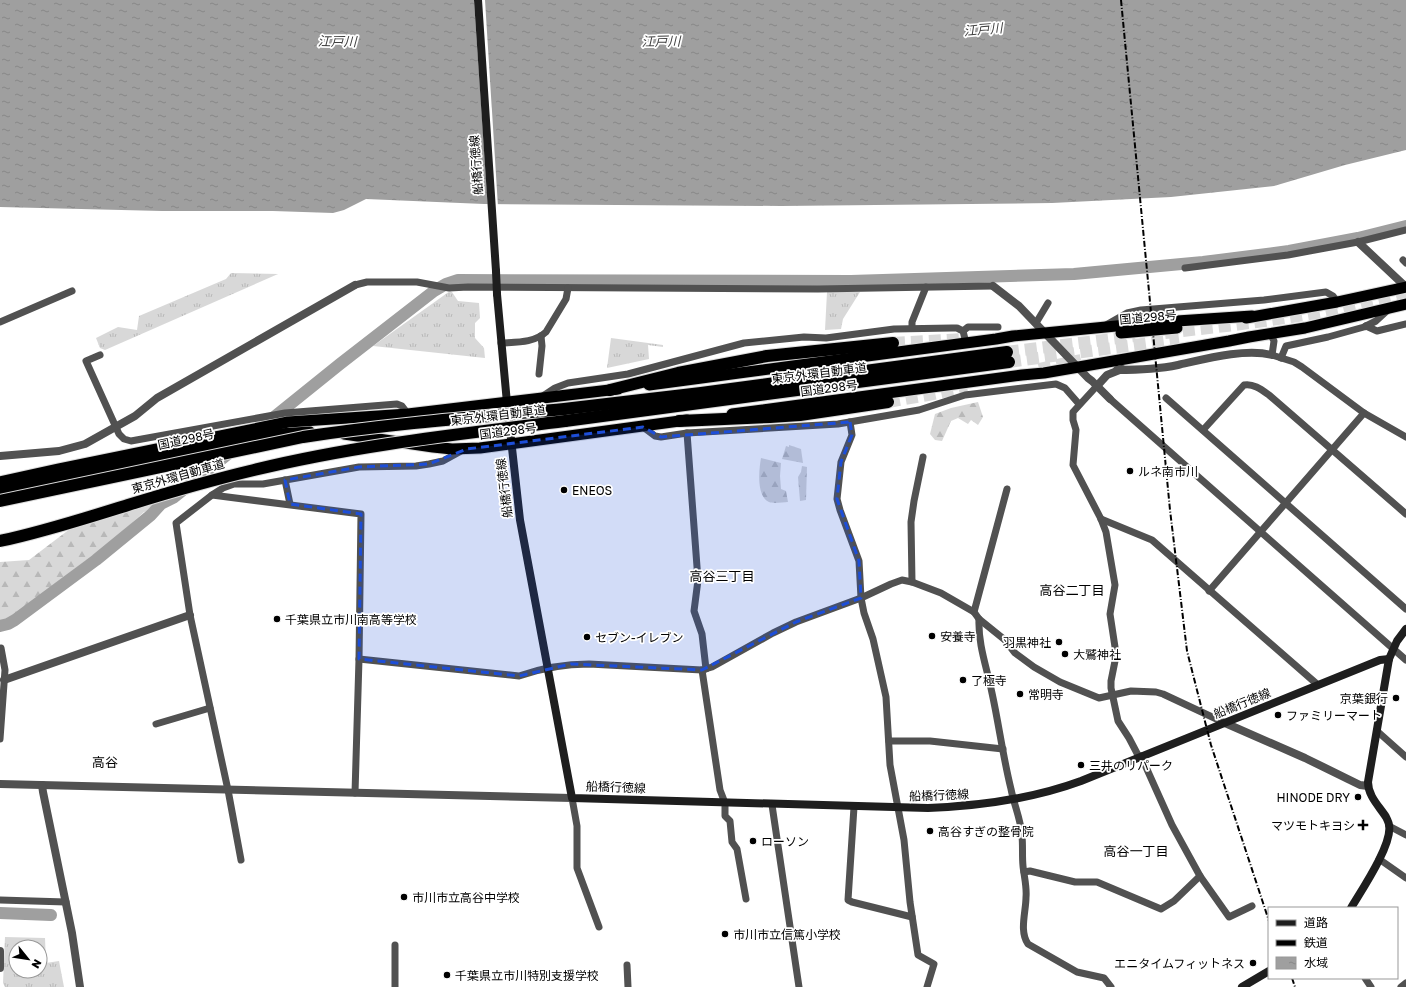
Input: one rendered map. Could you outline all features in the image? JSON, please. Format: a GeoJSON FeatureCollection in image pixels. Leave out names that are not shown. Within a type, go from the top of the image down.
{"type":"FeatureCollection","features":[{"type":"Feature","properties":{"kind":"highway","name":"国道298号"},"geometry":{"type":"LineString","coordinates":[[1047,335],[1102,328],[1252,316],[1337,302],[1406,287]]}},
{"type":"Feature","properties":{"kind":"highway","name":"国道298号"},"geometry":{"type":"LineString","coordinates":[[1022,375],[1044,374],[1160,346],[1305,328],[1406,304]]}},
{"type":"Feature","properties":{"kind":"highway","name":"国道298号"},"geometry":{"type":"LineString","coordinates":[[0,482],[275,424],[309,420],[408,414],[507,403],[1013,336],[1159,330],[1229,322],[1252,316]]}},
{"type":"Feature","properties":{"kind":"highway"},"geometry":{"type":"LineString","coordinates":[[610,390],[686,371],[767,356],[893,343]]}},
{"type":"Feature","properties":{"kind":"highway","name":"東京外環自動車道"},"geometry":{"type":"LineString","coordinates":[[0,541],[51,529],[205,483],[302,459],[564,415],[1008,357]]}},
{"type":"Feature","properties":{"kind":"highway","name":"国道298号"},"geometry":{"type":"LineString","coordinates":[[0,490],[231,442],[292,433],[336,433],[433,447],[467,448],[511,444],[643,427],[1022,375],[1076,366]]}},
{"type":"Feature","properties":{"kind":"highway"},"geometry":{"type":"LineString","coordinates":[[679,421],[770,418],[888,402]]}},
{"type":"Feature","properties":{"kind":"highway","name":"東京外環自動車道"},"geometry":{"type":"LineString","coordinates":[[0,501],[303,437],[385,426],[564,415]]}},
{"type":"Feature","properties":{"kind":"highway"},"geometry":{"type":"LineString","coordinates":[[0,477],[58,469]]}},
{"type":"Feature","properties":{"kind":"main road","name":"船橋行徳線"},"geometry":{"type":"LineString","coordinates":[[478,0],[497,294],[511,444],[520,520],[546,668],[572,798],[898,808],[953,807],[1013,799],[1060,788],[1380,660],[1389,659]]}},
{"type":"Feature","properties":{"kind":"main road"},"geometry":{"type":"LineString","coordinates":[[1352,907],[1379,859],[1385,846],[1390,826],[1386,817],[1370,794],[1368,786],[1389,659],[1393,648],[1406,630]]}},
{"type":"Feature","properties":{"kind":"main road"},"geometry":{"type":"LineString","coordinates":[[1242,987],[1268,972]]}},
{"type":"Feature","properties":{"kind":"street"},"geometry":{"type":"LineString","coordinates":[[1185,268],[1288,255],[1358,242],[1406,230]]}},
{"type":"Feature","properties":{"kind":"street"},"geometry":{"type":"LineString","coordinates":[[1358,242],[1406,287]]}},
{"type":"Feature","properties":{"kind":"street"},"geometry":{"type":"LineString","coordinates":[[0,456],[67,450],[85,444],[135,416],[156,398],[355,285],[367,282],[417,282],[449,288],[818,289],[993,286],[1019,306],[1096,387],[1406,660]]}},
{"type":"Feature","properties":{"kind":"street"},"geometry":{"type":"LineString","coordinates":[[912,328],[912,322],[926,287]]}},
{"type":"Feature","properties":{"kind":"street"},"geometry":{"type":"LineString","coordinates":[[502,343],[531,340],[546,332],[566,299],[568,288]]}},
{"type":"Feature","properties":{"kind":"street"},"geometry":{"type":"LineString","coordinates":[[0,322],[72,291]]}},
{"type":"Feature","properties":{"kind":"street"},"geometry":{"type":"LineString","coordinates":[[1102,328],[1127,314],[1141,310],[1264,300],[1326,292],[1333,296],[1337,302]]}},
{"type":"Feature","properties":{"kind":"street"},"geometry":{"type":"LineString","coordinates":[[1036,323],[1048,303]]}},
{"type":"Feature","properties":{"kind":"street"},"geometry":{"type":"LineString","coordinates":[[1281,358],[1286,346],[1328,337],[1366,326],[1376,321],[1390,309]]}},
{"type":"Feature","properties":{"kind":"street"},"geometry":{"type":"LineString","coordinates":[[1366,326],[1377,331],[1406,324]]}},
{"type":"Feature","properties":{"kind":"street"},"geometry":{"type":"LineString","coordinates":[[963,331],[968,327],[998,327]]}},
{"type":"Feature","properties":{"kind":"street"},"geometry":{"type":"LineString","coordinates":[[537,399],[555,388],[568,383],[628,374],[744,343],[804,337],[826,338],[912,328],[957,328],[963,331],[966,343]]}},
{"type":"Feature","properties":{"kind":"street"},"geometry":{"type":"LineString","coordinates":[[1270,333],[1274,341],[1272,355]]}},
{"type":"Feature","properties":{"kind":"street"},"geometry":{"type":"LineString","coordinates":[[539,374],[542,346],[541,336]]}},
{"type":"Feature","properties":{"kind":"street"},"geometry":{"type":"LineString","coordinates":[[1252,906],[1229,917],[1200,876],[1172,825],[1130,738],[1118,722],[1111,681],[1115,661],[1115,648],[1110,614],[1115,585],[1106,532],[1101,519],[1073,465],[1076,430],[1073,420],[1073,412],[1107,375],[1117,370],[1131,366],[1178,361],[1189,362],[1252,352],[1272,355],[1302,367],[1364,413],[1406,437]]}},
{"type":"Feature","properties":{"kind":"street"},"geometry":{"type":"LineString","coordinates":[[100,354],[86,361],[121,437],[131,441],[285,413],[397,404],[402,406],[408,414]]}},
{"type":"Feature","properties":{"kind":"street"},"geometry":{"type":"LineString","coordinates":[[1038,386],[1038,380],[1044,374]]}},
{"type":"Feature","properties":{"kind":"street"},"geometry":{"type":"LineString","coordinates":[[643,427],[658,437],[687,433],[838,424],[919,410],[965,395],[1056,384],[1066,388],[1079,404]]}},
{"type":"Feature","properties":{"kind":"street"},"geometry":{"type":"LineString","coordinates":[[1203,430],[1244,385],[1248,384],[1255,386],[1345,460],[1406,514]]}},
{"type":"Feature","properties":{"kind":"street"},"geometry":{"type":"LineString","coordinates":[[1166,398],[1406,609]]}},
{"type":"Feature","properties":{"kind":"street"},"geometry":{"type":"LineString","coordinates":[[1209,591],[1255,540],[1260,531],[1331,449],[1335,447],[1364,413]]}},
{"type":"Feature","properties":{"kind":"street"},"geometry":{"type":"LineString","coordinates":[[850,422],[852,435],[841,462],[837,499],[859,561],[861,598],[864,613],[874,639],[886,698],[890,765],[904,840],[912,917],[918,955],[934,964],[927,987]]}},
{"type":"Feature","properties":{"kind":"street"},"geometry":{"type":"LineString","coordinates":[[687,433],[698,580],[694,611],[702,634],[704,669],[718,778],[725,803],[725,816],[730,821],[732,842],[737,849],[746,899]]}},
{"type":"Feature","properties":{"kind":"street"},"geometry":{"type":"LineString","coordinates":[[241,860],[228,790],[190,615],[176,522],[212,495],[223,488],[234,484],[258,484],[359,467],[416,466],[429,464],[443,460],[467,448]]}},
{"type":"Feature","properties":{"kind":"street"},"geometry":{"type":"LineString","coordinates":[[912,582],[911,522],[923,456]]}},
{"type":"Feature","properties":{"kind":"street"},"geometry":{"type":"LineString","coordinates":[[285,480],[290,504]]}},
{"type":"Feature","properties":{"kind":"street"},"geometry":{"type":"LineString","coordinates":[[974,612],[1007,489]]}},
{"type":"Feature","properties":{"kind":"street"},"geometry":{"type":"LineString","coordinates":[[212,495],[361,514],[359,659],[354,793]]}},
{"type":"Feature","properties":{"kind":"street"},"geometry":{"type":"LineString","coordinates":[[1101,519],[1152,540],[1318,685]]}},
{"type":"Feature","properties":{"kind":"street"},"geometry":{"type":"LineString","coordinates":[[359,659],[519,676],[546,668],[571,664],[704,669],[796,622],[861,598],[902,580],[912,582],[941,593],[974,612],[979,619],[1004,640],[1015,653],[1034,667],[1060,682],[1099,698],[1131,691],[1156,692],[1163,694],[1305,758],[1360,785],[1368,786]]}},
{"type":"Feature","properties":{"kind":"street"},"geometry":{"type":"LineString","coordinates":[[4,680],[190,615]]}},
{"type":"Feature","properties":{"kind":"street"},"geometry":{"type":"LineString","coordinates":[[979,619],[980,640],[992,692],[1002,749],[1022,831],[1026,896],[1024,938],[1028,944],[1077,972],[1104,978],[1111,987]]}},
{"type":"Feature","properties":{"kind":"street"},"geometry":{"type":"LineString","coordinates":[[0,739],[5,670],[1,648]]}},
{"type":"Feature","properties":{"kind":"street"},"geometry":{"type":"LineString","coordinates":[[156,724],[210,708]]}},
{"type":"Feature","properties":{"kind":"street"},"geometry":{"type":"LineString","coordinates":[[1377,731],[1406,757]]}},
{"type":"Feature","properties":{"kind":"street"},"geometry":{"type":"LineString","coordinates":[[889,741],[930,742],[1002,749]]}},
{"type":"Feature","properties":{"kind":"street"},"geometry":{"type":"LineString","coordinates":[[0,784],[572,798],[577,826],[577,868],[599,927]]}},
{"type":"Feature","properties":{"kind":"street"},"geometry":{"type":"LineString","coordinates":[[42,785],[72,933],[80,987]]}},
{"type":"Feature","properties":{"kind":"street"},"geometry":{"type":"LineString","coordinates":[[772,805],[799,987]]}},
{"type":"Feature","properties":{"kind":"street"},"geometry":{"type":"LineString","coordinates":[[854,807],[848,900],[912,917]]}},
{"type":"Feature","properties":{"kind":"street"},"geometry":{"type":"LineString","coordinates":[[1390,826],[1406,835]]}},
{"type":"Feature","properties":{"kind":"street"},"geometry":{"type":"LineString","coordinates":[[1379,859],[1406,878]]}},
{"type":"Feature","properties":{"kind":"street"},"geometry":{"type":"LineString","coordinates":[[1024,872],[1030,871],[1075,882],[1097,882],[1161,909],[1174,901],[1200,876]]}},
{"type":"Feature","properties":{"kind":"street"},"geometry":{"type":"LineString","coordinates":[[0,900],[66,902]]}},
{"type":"Feature","properties":{"kind":"street"},"geometry":{"type":"LineString","coordinates":[[395,945],[395,987]]}},
{"type":"Feature","properties":{"kind":"street"},"geometry":{"type":"LineString","coordinates":[[0,951],[0,968]]}},
{"type":"Feature","properties":{"kind":"street"},"geometry":{"type":"LineString","coordinates":[[627,965],[628,987]]}},
{"type":"Feature","properties":{"kind":"street"},"geometry":{"type":"LineString","coordinates":[[1365,979],[1371,987]]}},
{"type":"Feature","properties":{"kind":"street"},"geometry":{"type":"LineString","coordinates":[[1401,987],[1406,983]]}},
{"type":"Feature","properties":{"kind":"highlighted area"},"geometry":{"type":"Polygon","coordinates":[[[850,422],[852,435],[841,462],[837,499],[859,561],[861,598],[796,622],[702,670],[571,664],[519,676],[359,659],[361,514],[290,504],[285,480],[359,467],[429,464],[467,449],[643,427],[661,437],[850,422]]]}},
{"type":"Feature","properties":{"kind":"green space"},"geometry":{"type":"Polygon","coordinates":[[[231,273],[278,274],[105,350],[100,348],[96,338],[118,327],[137,330],[139,316],[226,279],[231,273]]]}},
{"type":"Feature","properties":{"kind":"green space"},"geometry":{"type":"Polygon","coordinates":[[[450,291],[458,301],[479,303],[480,318],[475,323],[475,338],[484,348],[485,358],[373,346],[450,291]]]}},
{"type":"Feature","properties":{"kind":"green space"},"geometry":{"type":"Polygon","coordinates":[[[827,292],[860,292],[843,319],[841,329],[825,330],[827,292]]]}},
{"type":"Feature","properties":{"kind":"green space"},"geometry":{"type":"Polygon","coordinates":[[[611,338],[663,345],[663,347],[648,345],[649,359],[607,368],[611,338]]]}},
{"type":"Feature","properties":{"kind":"green space"},"geometry":{"type":"Polygon","coordinates":[[[978,402],[983,417],[978,425],[971,420],[968,424],[958,418],[951,421],[942,441],[935,440],[930,434],[935,414],[951,408],[978,402]]]}},
{"type":"Feature","properties":{"kind":"green space"},"geometry":{"type":"Polygon","coordinates":[[[789,445],[801,449],[803,463],[782,459],[786,446],[789,447],[789,445]]]}},
{"type":"Feature","properties":{"kind":"green space"},"geometry":{"type":"Polygon","coordinates":[[[761,458],[781,463],[781,489],[786,491],[788,502],[771,503],[765,499],[759,482],[761,458]]]}},
{"type":"Feature","properties":{"kind":"green space"},"geometry":{"type":"Polygon","coordinates":[[[802,466],[807,467],[806,500],[800,501],[798,477],[802,466]]]}},
{"type":"Feature","properties":{"kind":"green space"},"geometry":{"type":"Polygon","coordinates":[[[153,500],[155,503],[151,509],[144,512],[96,556],[85,561],[17,614],[0,622],[0,562],[29,560],[79,522],[153,500]]]}},
{"type":"Feature","properties":{"kind":"green space"},"geometry":{"type":"Polygon","coordinates":[[[5,937],[45,938],[8,939],[8,979],[48,979],[48,963],[59,961],[64,987],[5,987],[3,983],[5,937]]]}},
{"type":"Feature","properties":{"kind":"water","name":"江戸川"},"geometry":{"type":"Polygon","coordinates":[[[0,0],[1406,0],[1406,150],[1345,165],[1274,186],[1171,197],[1052,203],[781,206],[484,204],[366,199],[344,210],[333,213],[0,207],[0,0]]]}},
{"type":"Feature","properties":{"kind":"pier"},"geometry":{"type":"Polygon","coordinates":[[[474,0],[485,0],[498,207],[488,207],[474,0]]]}},
{"type":"Feature","properties":{"kind":"waterway"},"geometry":{"type":"LineString","coordinates":[[258,430],[434,291],[446,284],[458,280],[851,281],[1074,274],[1203,262],[1289,251],[1358,238],[1406,226]]}},
{"type":"Feature","properties":{"kind":"waterway"},"geometry":{"type":"LineString","coordinates":[[0,626],[15,620],[96,560],[151,515],[161,504],[173,498],[233,450]]}},
{"type":"Feature","properties":{"kind":"waterway"},"geometry":{"type":"LineString","coordinates":[[0,913],[51,915]]}},
{"type":"Feature","properties":{"kind":"tunnel"},"geometry":{"type":"LineString","coordinates":[[1165,333],[1317,313],[1406,292]]}},
{"type":"Feature","properties":{"kind":"tunnel"},"geometry":{"type":"LineString","coordinates":[[1007,352],[1135,336]]}},
{"type":"Feature","properties":{"kind":"tunnel"},"geometry":{"type":"LineString","coordinates":[[893,343],[964,339]]}},
{"type":"Feature","properties":{"kind":"tunnel"},"geometry":{"type":"LineString","coordinates":[[1009,362],[1179,339]]}},
{"type":"Feature","properties":{"kind":"tunnel"},"geometry":{"type":"LineString","coordinates":[[1039,369],[1081,360]]}},
{"type":"Feature","properties":{"kind":"tunnel"},"geometry":{"type":"LineString","coordinates":[[888,402],[967,387]]}},
{"type":"Feature","properties":{"kind":"railway"},"geometry":{"type":"LineString","coordinates":[[1121,0],[1170,510],[1187,651],[1211,745],[1268,918]]}},
{"type":"Feature","properties":{"kind":"railway"},"geometry":{"type":"LineString","coordinates":[[1292,979],[1295,987]]}},
{"type":"Feature","properties":{"kind":"place","name":"ルネ南市川"},"geometry":{"type":"Point","coordinates":[1130,471]}},
{"type":"Feature","properties":{"kind":"place","name":"ENEOS"},"geometry":{"type":"Point","coordinates":[564,490]}},
{"type":"Feature","properties":{"kind":"place","name":"千葉県立市川南高等学校"},"geometry":{"type":"Point","coordinates":[277,619]}},
{"type":"Feature","properties":{"kind":"place","name":"安養寺"},"geometry":{"type":"Point","coordinates":[932,636]}},
{"type":"Feature","properties":{"kind":"place","name":"セブン-イレブン"},"geometry":{"type":"Point","coordinates":[587,637]}},
{"type":"Feature","properties":{"kind":"place","name":"羽黒神社"},"geometry":{"type":"Point","coordinates":[1059,642]}},
{"type":"Feature","properties":{"kind":"place","name":"大鷲神社"},"geometry":{"type":"Point","coordinates":[1065,654]}},
{"type":"Feature","properties":{"kind":"place","name":"了極寺"},"geometry":{"type":"Point","coordinates":[963,680]}},
{"type":"Feature","properties":{"kind":"place","name":"常明寺"},"geometry":{"type":"Point","coordinates":[1020,694]}},
{"type":"Feature","properties":{"kind":"place","name":"京葉銀行"},"geometry":{"type":"Point","coordinates":[1396,698]}},
{"type":"Feature","properties":{"kind":"place","name":"ファミリーマート"},"geometry":{"type":"Point","coordinates":[1278,715]}},
{"type":"Feature","properties":{"kind":"place","name":"三井のリパーク"},"geometry":{"type":"Point","coordinates":[1081,765]}},
{"type":"Feature","properties":{"kind":"place","name":"HINODE DRY"},"geometry":{"type":"Point","coordinates":[1358,797]}},
{"type":"Feature","properties":{"kind":"place","name":"マツモトキヨシ"},"geometry":{"type":"Point","coordinates":[1363,825]}},
{"type":"Feature","properties":{"kind":"place","name":"高谷すぎの整骨院"},"geometry":{"type":"Point","coordinates":[930,831]}},
{"type":"Feature","properties":{"kind":"place","name":"ローソン"},"geometry":{"type":"Point","coordinates":[753,841]}},
{"type":"Feature","properties":{"kind":"place","name":"市川市立高谷中学校"},"geometry":{"type":"Point","coordinates":[404,897]}},
{"type":"Feature","properties":{"kind":"place","name":"市川市立信篤小学校"},"geometry":{"type":"Point","coordinates":[725,934]}},
{"type":"Feature","properties":{"kind":"place","name":"エニタイムフィットネス"},"geometry":{"type":"Point","coordinates":[1253,963]}},
{"type":"Feature","properties":{"kind":"place","name":"千葉県立市川特別支援学校"},"geometry":{"type":"Point","coordinates":[447,975]}},
{"type":"Feature","properties":{"kind":"district","name":"高谷三丁目"},"geometry":{"type":"Point","coordinates":[722,576]}},
{"type":"Feature","properties":{"kind":"district","name":"高谷二丁目"},"geometry":{"type":"Point","coordinates":[1072,590]}},
{"type":"Feature","properties":{"kind":"district","name":"高谷"},"geometry":{"type":"Point","coordinates":[105,762]}},
{"type":"Feature","properties":{"kind":"district","name":"高谷一丁目"},"geometry":{"type":"Point","coordinates":[1136,851]}}]}
